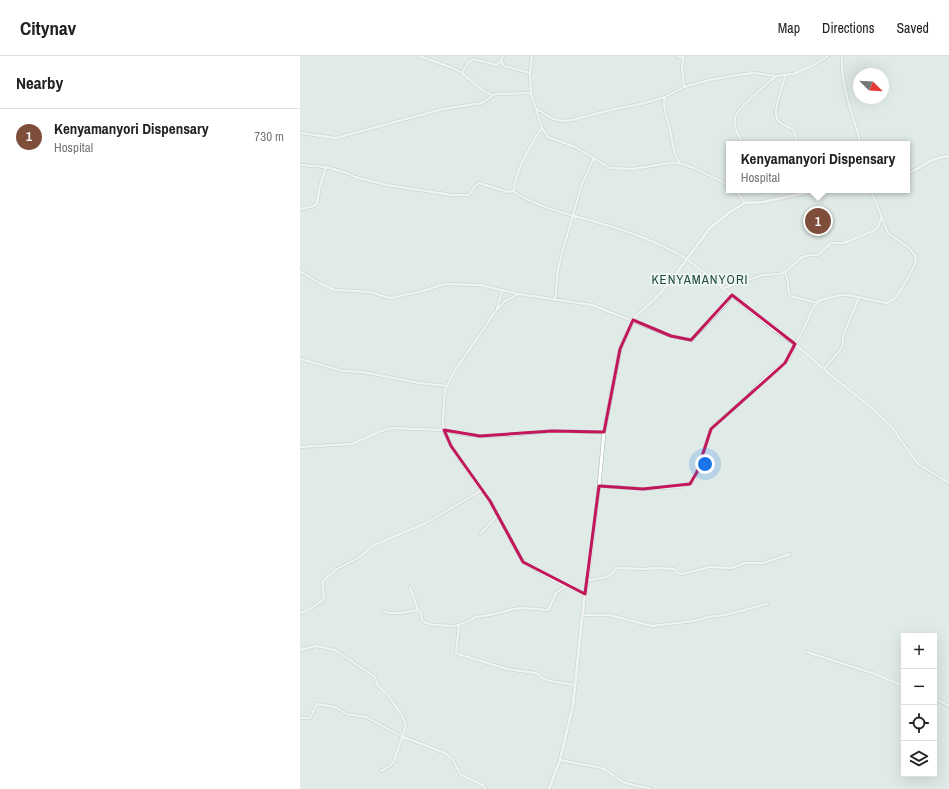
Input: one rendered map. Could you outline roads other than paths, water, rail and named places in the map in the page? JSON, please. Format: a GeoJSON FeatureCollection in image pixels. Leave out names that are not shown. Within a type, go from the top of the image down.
{"type":"FeatureCollection","features":[{"type":"Feature","properties":{"kind":"street"},"geometry":{"type":"LineString","coordinates":[[419,56],[449,66],[462,73],[477,87],[492,95]]}},
{"type":"Feature","properties":{"kind":"street"},"geometry":{"type":"LineString","coordinates":[[462,73],[468,63],[473,59],[497,65],[503,56]]}},
{"type":"Feature","properties":{"kind":"street"},"geometry":{"type":"LineString","coordinates":[[532,56],[530,73],[531,93],[542,128],[548,137],[575,146],[610,168],[632,169],[679,163],[694,168],[726,184]]}},
{"type":"Feature","properties":{"kind":"street"},"geometry":{"type":"LineString","coordinates":[[677,56],[683,57],[682,68],[684,87]]}},
{"type":"Feature","properties":{"kind":"street"},"geometry":{"type":"LineString","coordinates":[[537,109],[553,119],[563,121],[664,97],[684,87],[709,80],[755,73],[785,76],[801,71],[828,56]]}},
{"type":"Feature","properties":{"kind":"street"},"geometry":{"type":"LineString","coordinates":[[842,56],[845,89],[859,134],[860,141]]}},
{"type":"Feature","properties":{"kind":"street"},"geometry":{"type":"LineString","coordinates":[[501,61],[504,66],[530,73]]}},
{"type":"Feature","properties":{"kind":"street"},"geometry":{"type":"LineString","coordinates":[[742,141],[735,128],[735,117],[758,91],[776,76]]}},
{"type":"Feature","properties":{"kind":"street"},"geometry":{"type":"LineString","coordinates":[[785,76],[776,115],[780,123],[792,129],[796,141]]}},
{"type":"Feature","properties":{"kind":"street"},"geometry":{"type":"LineString","coordinates":[[300,133],[336,138],[438,111],[482,103],[487,101],[492,95],[499,93],[531,93]]}},
{"type":"Feature","properties":{"kind":"street"},"geometry":{"type":"LineString","coordinates":[[664,97],[665,111],[674,153],[679,163]]}},
{"type":"Feature","properties":{"kind":"street"},"geometry":{"type":"LineString","coordinates":[[513,191],[525,156],[542,128]]}},
{"type":"Feature","properties":{"kind":"street"},"geometry":{"type":"LineString","coordinates":[[910,172],[941,156],[949,156]]}},
{"type":"Feature","properties":{"kind":"street"},"geometry":{"type":"LineString","coordinates":[[555,300],[558,269],[582,184],[594,158]]}},
{"type":"Feature","properties":{"kind":"street"},"geometry":{"type":"LineString","coordinates":[[301,165],[326,167],[378,183],[452,195],[469,194],[479,183],[508,192],[513,191],[556,212],[620,229],[664,246],[686,259],[774,330],[795,344],[867,404],[891,426],[918,464],[949,484]]}},
{"type":"Feature","properties":{"kind":"street"},"geometry":{"type":"LineString","coordinates":[[300,209],[314,206],[317,203],[321,182],[326,167]]}},
{"type":"Feature","properties":{"kind":"street"},"geometry":{"type":"LineString","coordinates":[[737,193],[745,203]]}},
{"type":"Feature","properties":{"kind":"street"},"geometry":{"type":"LineString","coordinates":[[549,789],[560,760],[573,705],[582,614],[588,580],[604,432],[620,349],[633,320],[669,283],[710,228],[730,212],[745,203],[763,202],[800,193]]}},
{"type":"Feature","properties":{"kind":"street"},"geometry":{"type":"LineString","coordinates":[[599,486],[643,489],[680,487],[690,484],[695,479],[698,472],[711,429],[748,396],[765,378],[785,363],[817,303],[824,298],[841,295],[886,303],[895,299],[916,262],[915,255],[912,251],[891,236],[886,229],[872,193]]}},
{"type":"Feature","properties":{"kind":"street"},"geometry":{"type":"LineString","coordinates":[[723,288],[763,275],[780,274],[785,272],[802,257],[818,255],[831,243],[844,243],[875,230],[878,227],[881,217]]}},
{"type":"Feature","properties":{"kind":"street"},"geometry":{"type":"LineString","coordinates":[[300,271],[319,283],[335,290],[370,292],[395,298],[449,284],[476,284],[502,291],[592,305],[633,320],[670,336],[691,340],[724,306],[732,295]]}},
{"type":"Feature","properties":{"kind":"street"},"geometry":{"type":"LineString","coordinates":[[785,272],[788,279],[788,293],[790,296],[817,303]]}},
{"type":"Feature","properties":{"kind":"street"},"geometry":{"type":"LineString","coordinates":[[502,291],[499,305],[495,312],[461,360],[447,386],[444,400],[444,430],[451,446],[490,501],[523,562],[551,579],[585,594]]}},
{"type":"Feature","properties":{"kind":"street"},"geometry":{"type":"LineString","coordinates":[[495,312],[505,301],[519,294]]}},
{"type":"Feature","properties":{"kind":"street"},"geometry":{"type":"LineString","coordinates":[[824,369],[843,345],[843,336],[859,297]]}},
{"type":"Feature","properties":{"kind":"street"},"geometry":{"type":"LineString","coordinates":[[300,359],[343,371],[363,372],[419,383],[447,386]]}},
{"type":"Feature","properties":{"kind":"street"},"geometry":{"type":"LineString","coordinates":[[300,447],[352,444],[381,430],[392,428],[444,430],[480,436],[508,435],[552,430],[604,432]]}},
{"type":"Feature","properties":{"kind":"street"},"geometry":{"type":"LineString","coordinates":[[300,613],[310,609],[323,600],[323,581],[337,569],[358,558],[374,545],[426,523],[482,490]]}},
{"type":"Feature","properties":{"kind":"street"},"geometry":{"type":"LineString","coordinates":[[480,534],[498,515]]}},
{"type":"Feature","properties":{"kind":"street"},"geometry":{"type":"LineString","coordinates":[[588,580],[607,576],[617,568],[674,569],[678,573],[683,574],[710,567],[729,568],[745,563],[763,563],[790,554]]}},
{"type":"Feature","properties":{"kind":"street"},"geometry":{"type":"LineString","coordinates":[[410,586],[418,610],[421,612],[422,620],[426,623],[459,626],[476,617],[496,614],[513,609],[523,608],[548,610],[556,593],[566,586]]}},
{"type":"Feature","properties":{"kind":"street"},"geometry":{"type":"LineString","coordinates":[[582,614],[609,615],[647,625],[658,626],[681,624],[708,617],[725,615],[767,604]]}},
{"type":"Feature","properties":{"kind":"street"},"geometry":{"type":"LineString","coordinates":[[382,611],[388,613],[399,613],[418,610]]}},
{"type":"Feature","properties":{"kind":"street"},"geometry":{"type":"LineString","coordinates":[[459,626],[456,652],[458,654],[507,669],[536,673],[542,678],[550,681],[575,685]]}},
{"type":"Feature","properties":{"kind":"street"},"geometry":{"type":"LineString","coordinates":[[300,650],[316,646],[335,650],[374,675],[377,680],[377,685],[387,694],[405,721],[406,727],[401,736],[392,763],[381,771]]}},
{"type":"Feature","properties":{"kind":"street"},"geometry":{"type":"LineString","coordinates":[[807,652],[875,674],[901,685]]}},
{"type":"Feature","properties":{"kind":"street"},"geometry":{"type":"LineString","coordinates":[[937,700],[949,706]]}},
{"type":"Feature","properties":{"kind":"street"},"geometry":{"type":"LineString","coordinates":[[300,718],[307,719],[310,717],[317,704],[337,708],[346,714],[366,717],[401,736],[449,756],[455,762],[461,775],[480,783],[485,789]]}},
{"type":"Feature","properties":{"kind":"street"},"geometry":{"type":"LineString","coordinates":[[560,760],[602,768],[624,783],[644,786],[651,789]]}},
{"type":"Feature","properties":{"kind":"place","name":"Kenyamanyori Dispensary"},"geometry":{"type":"Point","coordinates":[818,221]}},
{"type":"Feature","properties":{"kind":"district","name":"KENYAMANYORI"},"geometry":{"type":"Point","coordinates":[700,279]}}]}
